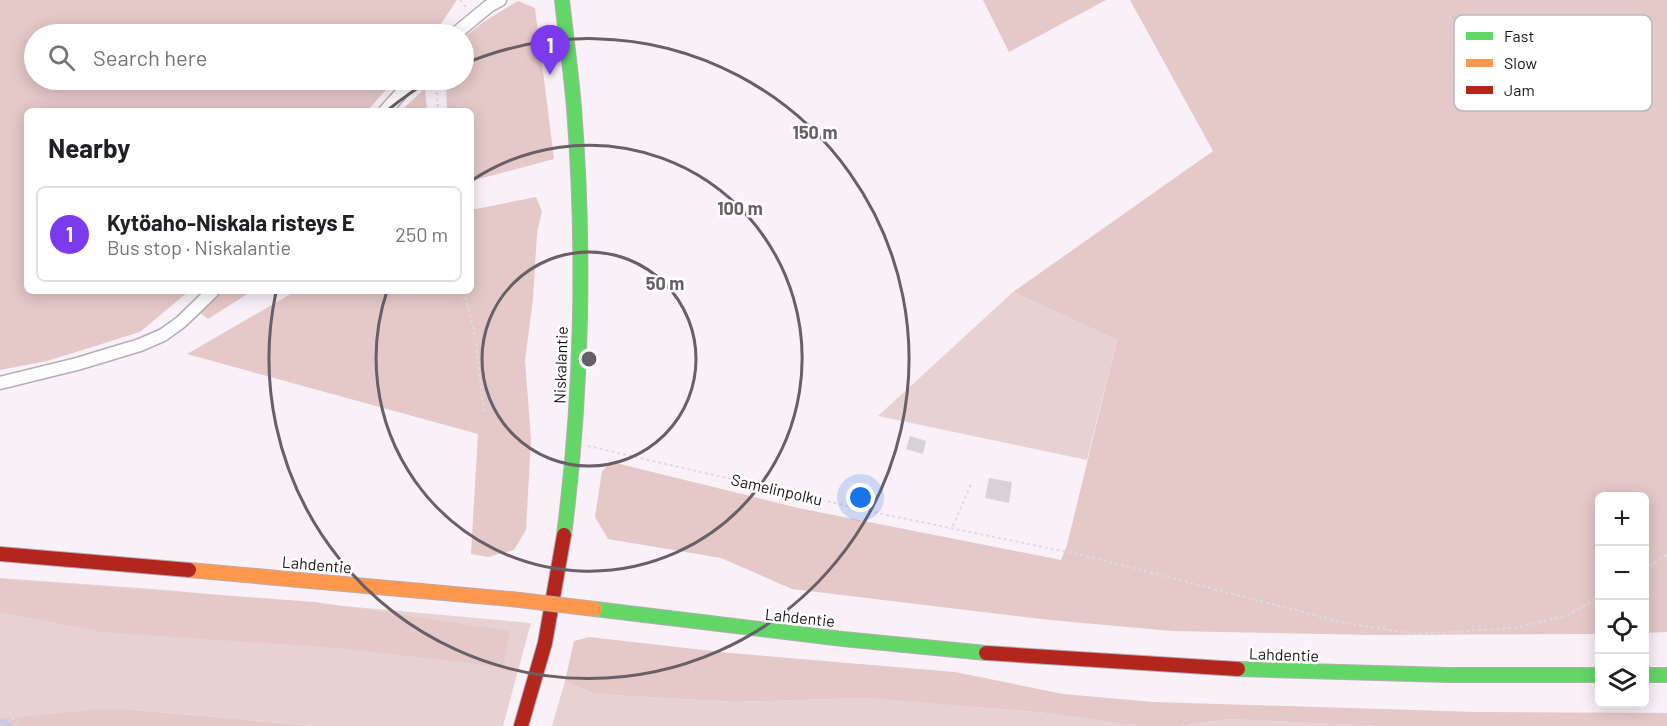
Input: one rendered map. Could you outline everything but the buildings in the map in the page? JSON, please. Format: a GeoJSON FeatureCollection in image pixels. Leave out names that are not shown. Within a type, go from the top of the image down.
{"type":"FeatureCollection","features":[{"type":"Feature","properties":{"kind":"main road","name":"Niskalantie"},"geometry":{"type":"LineString","coordinates":[[520,726],[541,662],[549,625],[565,519],[573,442],[580,266],[574,109],[562,0]]}},
{"type":"Feature","properties":{"kind":"main road","name":"Lahdentie"},"geometry":{"type":"LineString","coordinates":[[0,554],[106,561],[511,599],[990,653],[1151,664],[1359,674],[1595,675]]}},
{"type":"Feature","properties":{"kind":"main road"},"geometry":{"type":"LineString","coordinates":[[1649,675],[1667,675]]}},
{"type":"Feature","properties":{"kind":"street"},"geometry":{"type":"LineString","coordinates":[[467,24],[500,0]]}},
{"type":"Feature","properties":{"kind":"street"},"geometry":{"type":"LineString","coordinates":[[388,108],[404,90]]}},
{"type":"Feature","properties":{"kind":"street"},"geometry":{"type":"LineString","coordinates":[[0,383],[77,364],[140,345],[163,335],[181,322],[210,294]]}},
{"type":"Feature","properties":{"kind":"path"},"geometry":{"type":"LineString","coordinates":[[437,90],[438,108]]}},
{"type":"Feature","properties":{"kind":"path"},"geometry":{"type":"LineString","coordinates":[[466,294],[475,335],[484,413]]}},
{"type":"Feature","properties":{"kind":"path","name":"Samelinpolku"},"geometry":{"type":"LineString","coordinates":[[573,442],[887,514],[1087,556],[1345,622],[1416,634],[1514,628],[1566,616],[1595,599]]}},
{"type":"Feature","properties":{"kind":"path"},"geometry":{"type":"LineString","coordinates":[[952,527],[972,482]]}},
{"type":"Feature","properties":{"kind":"path"},"geometry":{"type":"LineString","coordinates":[[1649,566],[1667,555]]}},
{"type":"Feature","properties":{"kind":"path"},"geometry":{"type":"LineString","coordinates":[[0,697],[17,726]]}},
{"type":"Feature","properties":{"kind":"shaded area"},"geometry":{"type":"Polygon","coordinates":[[[0,0],[457,0],[441,24],[24,24],[24,90],[386,90],[370,108],[24,108],[24,294],[185,294],[140,332],[47,361],[0,370],[0,0]]]}},
{"type":"Feature","properties":{"kind":"shaded area"},"geometry":{"type":"Polygon","coordinates":[[[983,0],[1106,0],[1009,52],[983,0]]]}},
{"type":"Feature","properties":{"kind":"shaded area"},"geometry":{"type":"Polygon","coordinates":[[[1130,0],[1667,0],[1667,632],[1649,633],[1649,492],[1595,492],[1595,634],[1377,635],[1172,631],[1050,620],[792,589],[721,558],[608,539],[595,517],[602,471],[612,462],[798,508],[1061,560],[1067,545],[1117,340],[1013,292],[1213,151],[1130,0]]]}},
{"type":"Feature","properties":{"kind":"shaded area"},"geometry":{"type":"Polygon","coordinates":[[[518,1],[535,8],[554,159],[474,180],[474,108],[447,108],[446,90],[474,90],[474,29],[518,1]]]}},
{"type":"Feature","properties":{"kind":"shaded area"},"geometry":{"type":"Polygon","coordinates":[[[423,90],[425,90],[427,108],[404,108],[423,90]]]}},
{"type":"Feature","properties":{"kind":"shaded area"},"geometry":{"type":"Polygon","coordinates":[[[536,197],[542,211],[537,233],[533,299],[525,360],[531,439],[526,530],[514,550],[488,557],[471,554],[478,434],[187,354],[291,294],[474,294],[474,209],[536,197]]]}},
{"type":"Feature","properties":{"kind":"shaded area"},"geometry":{"type":"Polygon","coordinates":[[[1013,292],[1117,340],[1087,460],[878,416],[1013,292]]]}},
{"type":"Feature","properties":{"kind":"shaded area"},"geometry":{"type":"Polygon","coordinates":[[[219,294],[247,294],[208,319],[200,313],[219,294]]]}},
{"type":"Feature","properties":{"kind":"shaded area"},"geometry":{"type":"Polygon","coordinates":[[[0,578],[154,589],[531,623],[503,726],[314,726],[112,708],[5,720],[0,719],[0,578]]]}},
{"type":"Feature","properties":{"kind":"shaded area"},"geometry":{"type":"Polygon","coordinates":[[[0,579],[315,602],[510,631],[503,667],[339,648],[102,632],[0,612],[0,579]]]}},
{"type":"Feature","properties":{"kind":"shaded area"},"geometry":{"type":"Polygon","coordinates":[[[589,637],[730,653],[955,672],[1063,694],[1154,702],[1477,712],[1667,713],[1667,726],[1380,726],[1228,719],[1181,726],[1138,726],[1047,713],[863,698],[735,702],[595,694],[565,681],[574,641],[589,637]]]}},
{"type":"Feature","properties":{"kind":"shaded area"},"geometry":{"type":"Polygon","coordinates":[[[565,681],[595,694],[735,702],[863,698],[1047,713],[1138,726],[552,726],[565,681]]]}},
{"type":"Feature","properties":{"kind":"shaded area"},"geometry":{"type":"Polygon","coordinates":[[[112,708],[314,726],[0,726],[0,719],[112,708]]]}},
{"type":"Feature","properties":{"kind":"shaded area"},"geometry":{"type":"Polygon","coordinates":[[[1228,719],[1380,726],[1181,726],[1228,719]]]}},
{"type":"Feature","properties":{"kind":"waterway"},"geometry":{"type":"LineString","coordinates":[[0,721],[10,725]]}},
{"type":"Feature","properties":{"kind":"traffic: fast"},"geometry":{"type":"LineString","coordinates":[[562,0],[574,108],[580,214],[578,376],[564,535]]}},
{"type":"Feature","properties":{"kind":"traffic: fast"},"geometry":{"type":"LineString","coordinates":[[595,609],[843,639],[986,653]]}},
{"type":"Feature","properties":{"kind":"traffic: fast"},"geometry":{"type":"LineString","coordinates":[[1238,669],[1448,675],[1595,675]]}},
{"type":"Feature","properties":{"kind":"traffic: fast"},"geometry":{"type":"LineString","coordinates":[[1649,675],[1667,675]]}},
{"type":"Feature","properties":{"kind":"traffic: slow"},"geometry":{"type":"LineString","coordinates":[[189,570],[511,599]]}},
{"type":"Feature","properties":{"kind":"traffic: slow"},"geometry":{"type":"LineString","coordinates":[[511,599],[595,609]]}},
{"type":"Feature","properties":{"kind":"traffic: jam"},"geometry":{"type":"LineString","coordinates":[[521,726],[545,643],[564,535]]}},
{"type":"Feature","properties":{"kind":"traffic: jam"},"geometry":{"type":"LineString","coordinates":[[0,554],[189,570]]}},
{"type":"Feature","properties":{"kind":"traffic: jam"},"geometry":{"type":"LineString","coordinates":[[986,653],[1238,669]]}},
{"type":"Feature","properties":{"kind":"place","name":"Kytöaho-Niskala risteys E"},"geometry":{"type":"Point","coordinates":[550,75]}}]}
